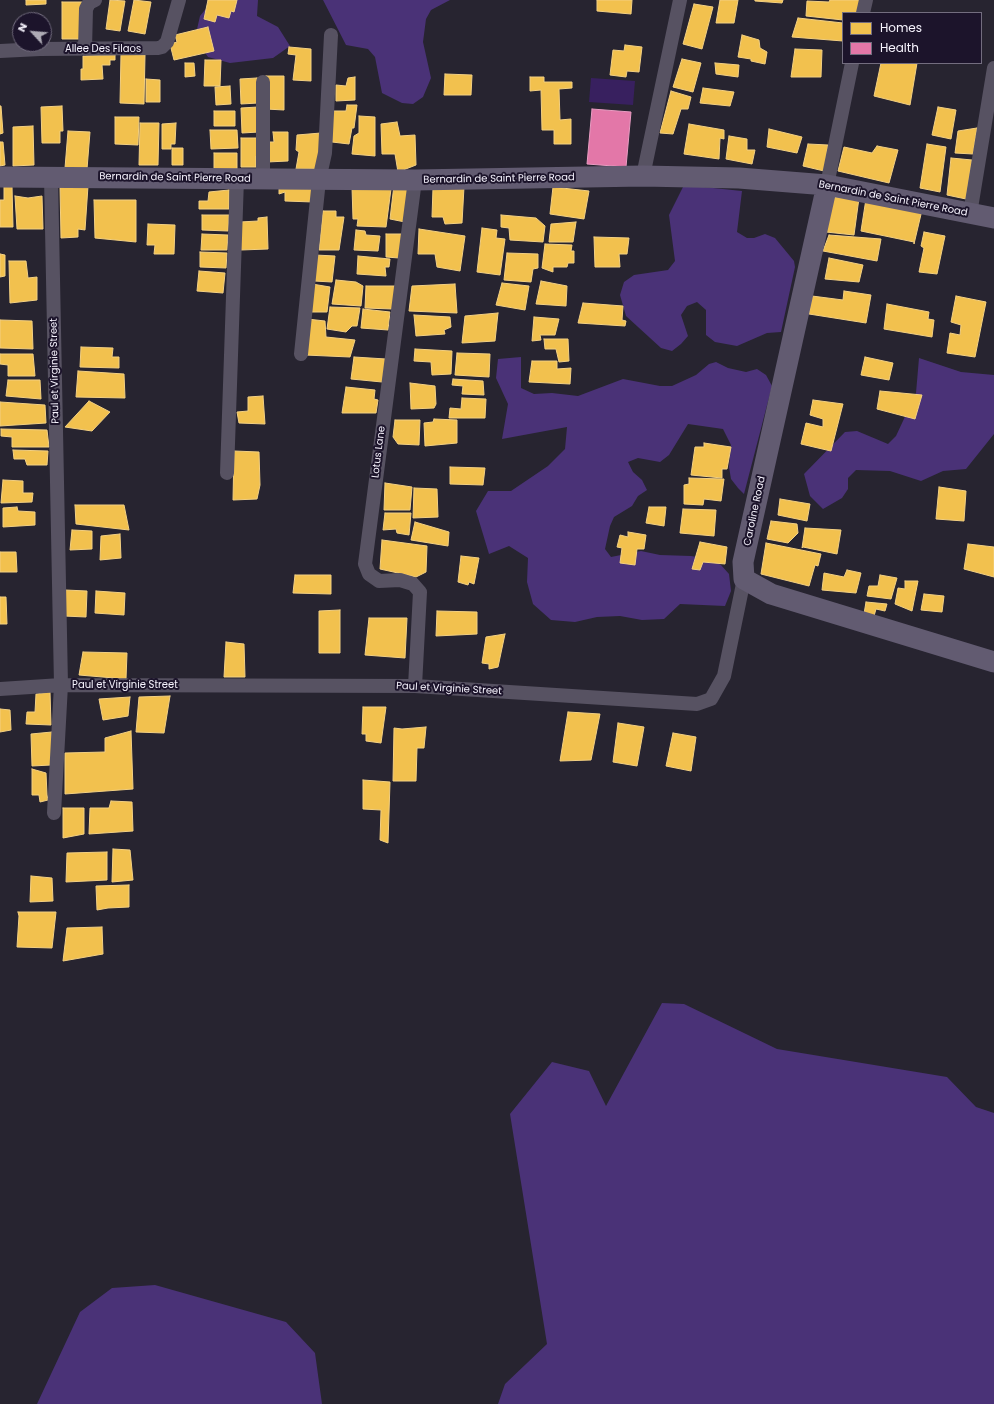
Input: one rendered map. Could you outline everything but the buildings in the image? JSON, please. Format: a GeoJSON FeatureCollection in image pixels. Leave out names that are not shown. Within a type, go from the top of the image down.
{"type":"FeatureCollection","features":[{"type":"Feature","properties":{"kind":"main road","name":"Bernardin de Saint Pierre Road"},"geometry":{"type":"LineString","coordinates":[[0,177],[320,180],[644,176],[739,178],[827,185],[994,218]]}},
{"type":"Feature","properties":{"kind":"main road","name":"Caroline Road"},"geometry":{"type":"LineString","coordinates":[[744,579],[743,562],[827,185]]}},
{"type":"Feature","properties":{"kind":"main road"},"geometry":{"type":"LineString","coordinates":[[744,579],[771,594],[994,662]]}},
{"type":"Feature","properties":{"kind":"street"},"geometry":{"type":"LineString","coordinates":[[85,49],[86,9],[89,3],[95,0]]}},
{"type":"Feature","properties":{"kind":"street","name":"Allee Des Filaos"},"geometry":{"type":"LineString","coordinates":[[0,51],[162,47],[167,42],[179,0]]}},
{"type":"Feature","properties":{"kind":"street"},"geometry":{"type":"LineString","coordinates":[[644,176],[680,0]]}},
{"type":"Feature","properties":{"kind":"street"},"geometry":{"type":"LineString","coordinates":[[863,12],[866,0]]}},
{"type":"Feature","properties":{"kind":"street"},"geometry":{"type":"LineString","coordinates":[[301,354],[320,180],[325,153],[331,35]]}},
{"type":"Feature","properties":{"kind":"street"},"geometry":{"type":"LineString","coordinates":[[827,185],[852,64]]}},
{"type":"Feature","properties":{"kind":"street"},"geometry":{"type":"LineString","coordinates":[[970,214],[994,68]]}},
{"type":"Feature","properties":{"kind":"street"},"geometry":{"type":"LineString","coordinates":[[263,82],[263,179]]}},
{"type":"Feature","properties":{"kind":"street","name":"Paul et Virginie Street"},"geometry":{"type":"LineString","coordinates":[[51,177],[61,685]]}},
{"type":"Feature","properties":{"kind":"street"},"geometry":{"type":"LineString","coordinates":[[227,473],[237,179]]}},
{"type":"Feature","properties":{"kind":"street","name":"Lotus Lane"},"geometry":{"type":"LineString","coordinates":[[414,180],[365,564],[369,574],[379,581],[400,580],[413,584],[420,592],[415,686]]}},
{"type":"Feature","properties":{"kind":"street","name":"Paul et Virginie Street"},"geometry":{"type":"LineString","coordinates":[[0,689],[61,685],[415,686],[697,704],[711,698],[724,676],[744,579]]}},
{"type":"Feature","properties":{"kind":"street"},"geometry":{"type":"LineString","coordinates":[[54,813],[61,685]]}},
{"type":"Feature","properties":{"kind":"shaded area"},"geometry":{"type":"Polygon","coordinates":[[[213,0],[258,0],[257,16],[278,27],[290,46],[273,58],[230,63],[208,57],[195,38],[200,16],[213,0]]]}},
{"type":"Feature","properties":{"kind":"shaded area"},"geometry":{"type":"Polygon","coordinates":[[[323,0],[450,0],[431,10],[426,19],[423,42],[431,78],[423,97],[413,104],[402,103],[382,93],[375,57],[368,49],[346,45],[323,0]]]}},
{"type":"Feature","properties":{"kind":"shaded area"},"geometry":{"type":"Polygon","coordinates":[[[591,78],[635,81],[633,105],[589,102],[591,78]]]}},
{"type":"Feature","properties":{"kind":"shaded area"},"geometry":{"type":"Polygon","coordinates":[[[684,185],[742,191],[737,232],[747,238],[754,238],[765,234],[775,238],[794,261],[795,267],[781,332],[767,333],[737,346],[715,342],[706,335],[706,310],[697,302],[687,306],[681,315],[688,336],[672,351],[661,348],[626,316],[620,295],[624,282],[634,275],[668,270],[675,261],[669,215],[684,185]]]}},
{"type":"Feature","properties":{"kind":"shaded area"},"geometry":{"type":"Polygon","coordinates":[[[521,357],[521,388],[534,394],[552,393],[578,396],[623,379],[660,386],[672,386],[696,375],[709,364],[716,362],[728,368],[746,372],[757,369],[766,375],[772,386],[744,494],[731,479],[729,467],[731,445],[723,429],[688,424],[669,455],[660,462],[638,458],[628,462],[633,472],[642,480],[647,490],[638,496],[632,506],[614,517],[610,526],[605,549],[611,557],[641,551],[660,555],[691,556],[710,559],[721,565],[729,574],[731,591],[725,606],[680,604],[664,619],[642,620],[620,616],[597,617],[575,622],[551,620],[533,604],[527,582],[528,558],[509,546],[489,554],[476,511],[488,491],[511,491],[548,466],[565,449],[567,427],[502,439],[508,404],[496,378],[498,359],[521,357]]]}},
{"type":"Feature","properties":{"kind":"shaded area"},"geometry":{"type":"Polygon","coordinates":[[[919,358],[961,372],[994,375],[994,434],[966,469],[943,471],[921,481],[890,471],[856,470],[848,478],[848,489],[842,498],[823,509],[810,496],[804,474],[845,432],[857,431],[888,444],[896,436],[916,393],[919,358]]]}},
{"type":"Feature","properties":{"kind":"shaded area"},"geometry":{"type":"Polygon","coordinates":[[[662,1003],[684,1004],[777,1049],[947,1077],[976,1107],[994,1113],[994,1404],[498,1404],[505,1384],[547,1344],[510,1114],[552,1062],[589,1071],[606,1106],[662,1003]]]}},
{"type":"Feature","properties":{"kind":"shaded area"},"geometry":{"type":"Polygon","coordinates":[[[155,1285],[286,1322],[315,1353],[322,1404],[37,1404],[80,1312],[112,1288],[155,1285]]]}}]}
